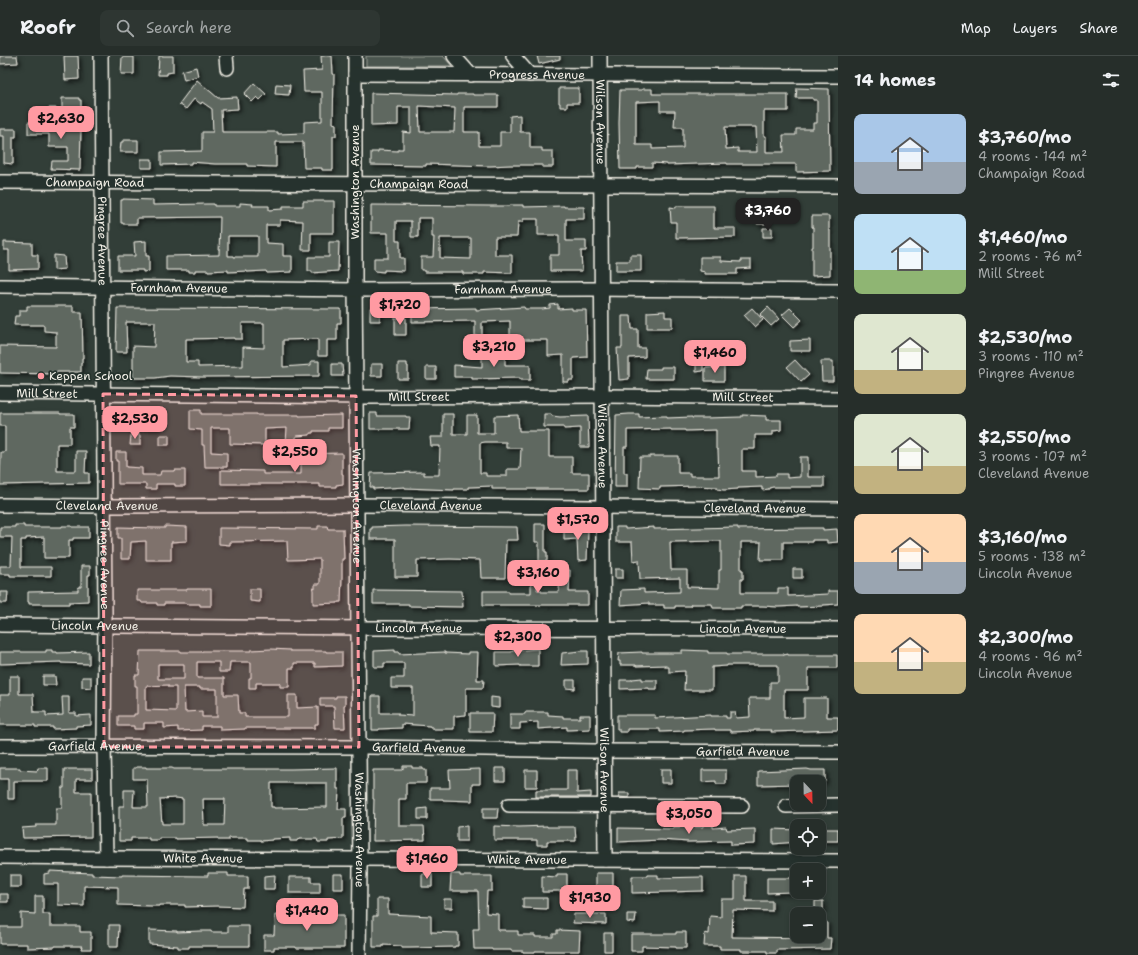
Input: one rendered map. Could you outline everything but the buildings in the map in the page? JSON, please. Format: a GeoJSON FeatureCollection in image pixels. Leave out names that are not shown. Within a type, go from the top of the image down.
{"type":"FeatureCollection","features":[{"type":"Feature","properties":{"kind":"street","name":"Pingree Avenue"},"geometry":{"type":"LineString","coordinates":[[101,56],[104,746],[106,858]]}},
{"type":"Feature","properties":{"kind":"street","name":"Washington Avenue"},"geometry":{"type":"LineString","coordinates":[[355,56],[355,290],[360,955]]}},
{"type":"Feature","properties":{"kind":"street"},"geometry":{"type":"LineString","coordinates":[[454,56],[472,75]]}},
{"type":"Feature","properties":{"kind":"street"},"geometry":{"type":"LineString","coordinates":[[513,56],[530,74]]}},
{"type":"Feature","properties":{"kind":"street","name":"Wilson Avenue"},"geometry":{"type":"LineString","coordinates":[[600,56],[605,860]]}},
{"type":"Feature","properties":{"kind":"street","name":"Progress Avenue"},"geometry":{"type":"LineString","coordinates":[[355,74],[838,76]]}},
{"type":"Feature","properties":{"kind":"street","name":"Champaign Road"},"geometry":{"type":"LineString","coordinates":[[0,182],[838,186]]}},
{"type":"Feature","properties":{"kind":"street","name":"Farnham Avenue"},"geometry":{"type":"LineString","coordinates":[[0,286],[355,290],[838,292]]}},
{"type":"Feature","properties":{"kind":"street","name":"Mill Street"},"geometry":{"type":"LineString","coordinates":[[0,394],[838,398]]}},
{"type":"Feature","properties":{"kind":"street","name":"Cleveland Avenue"},"geometry":{"type":"LineString","coordinates":[[0,504],[104,506],[357,505],[838,509]]}},
{"type":"Feature","properties":{"kind":"street","name":"Lincoln Avenue"},"geometry":{"type":"LineString","coordinates":[[0,625],[838,629]]}},
{"type":"Feature","properties":{"kind":"street","name":"Garfield Avenue"},"geometry":{"type":"LineString","coordinates":[[0,746],[359,747],[838,752]]}},
{"type":"Feature","properties":{"kind":"street"},"geometry":{"type":"LineString","coordinates":[[509,805],[742,806]]}},
{"type":"Feature","properties":{"kind":"street"},"geometry":{"type":"LineString","coordinates":[[786,806],[838,806]]}},
{"type":"Feature","properties":{"kind":"street","name":"White Avenue"},"geometry":{"type":"LineString","coordinates":[[0,857],[838,861]]}},
{"type":"Feature","properties":{"kind":"highlighted area"},"geometry":{"type":"Polygon","coordinates":[[[103,394],[356,396],[359,747],[104,747],[103,394]]]}},
{"type":"Feature","properties":{"kind":"shaded area"},"geometry":{"type":"Polygon","coordinates":[[[366,56],[443,56],[452,66],[366,66],[366,56]]]}},
{"type":"Feature","properties":{"kind":"place","name":"Keppen School"},"geometry":{"type":"Point","coordinates":[41,376]}}]}
